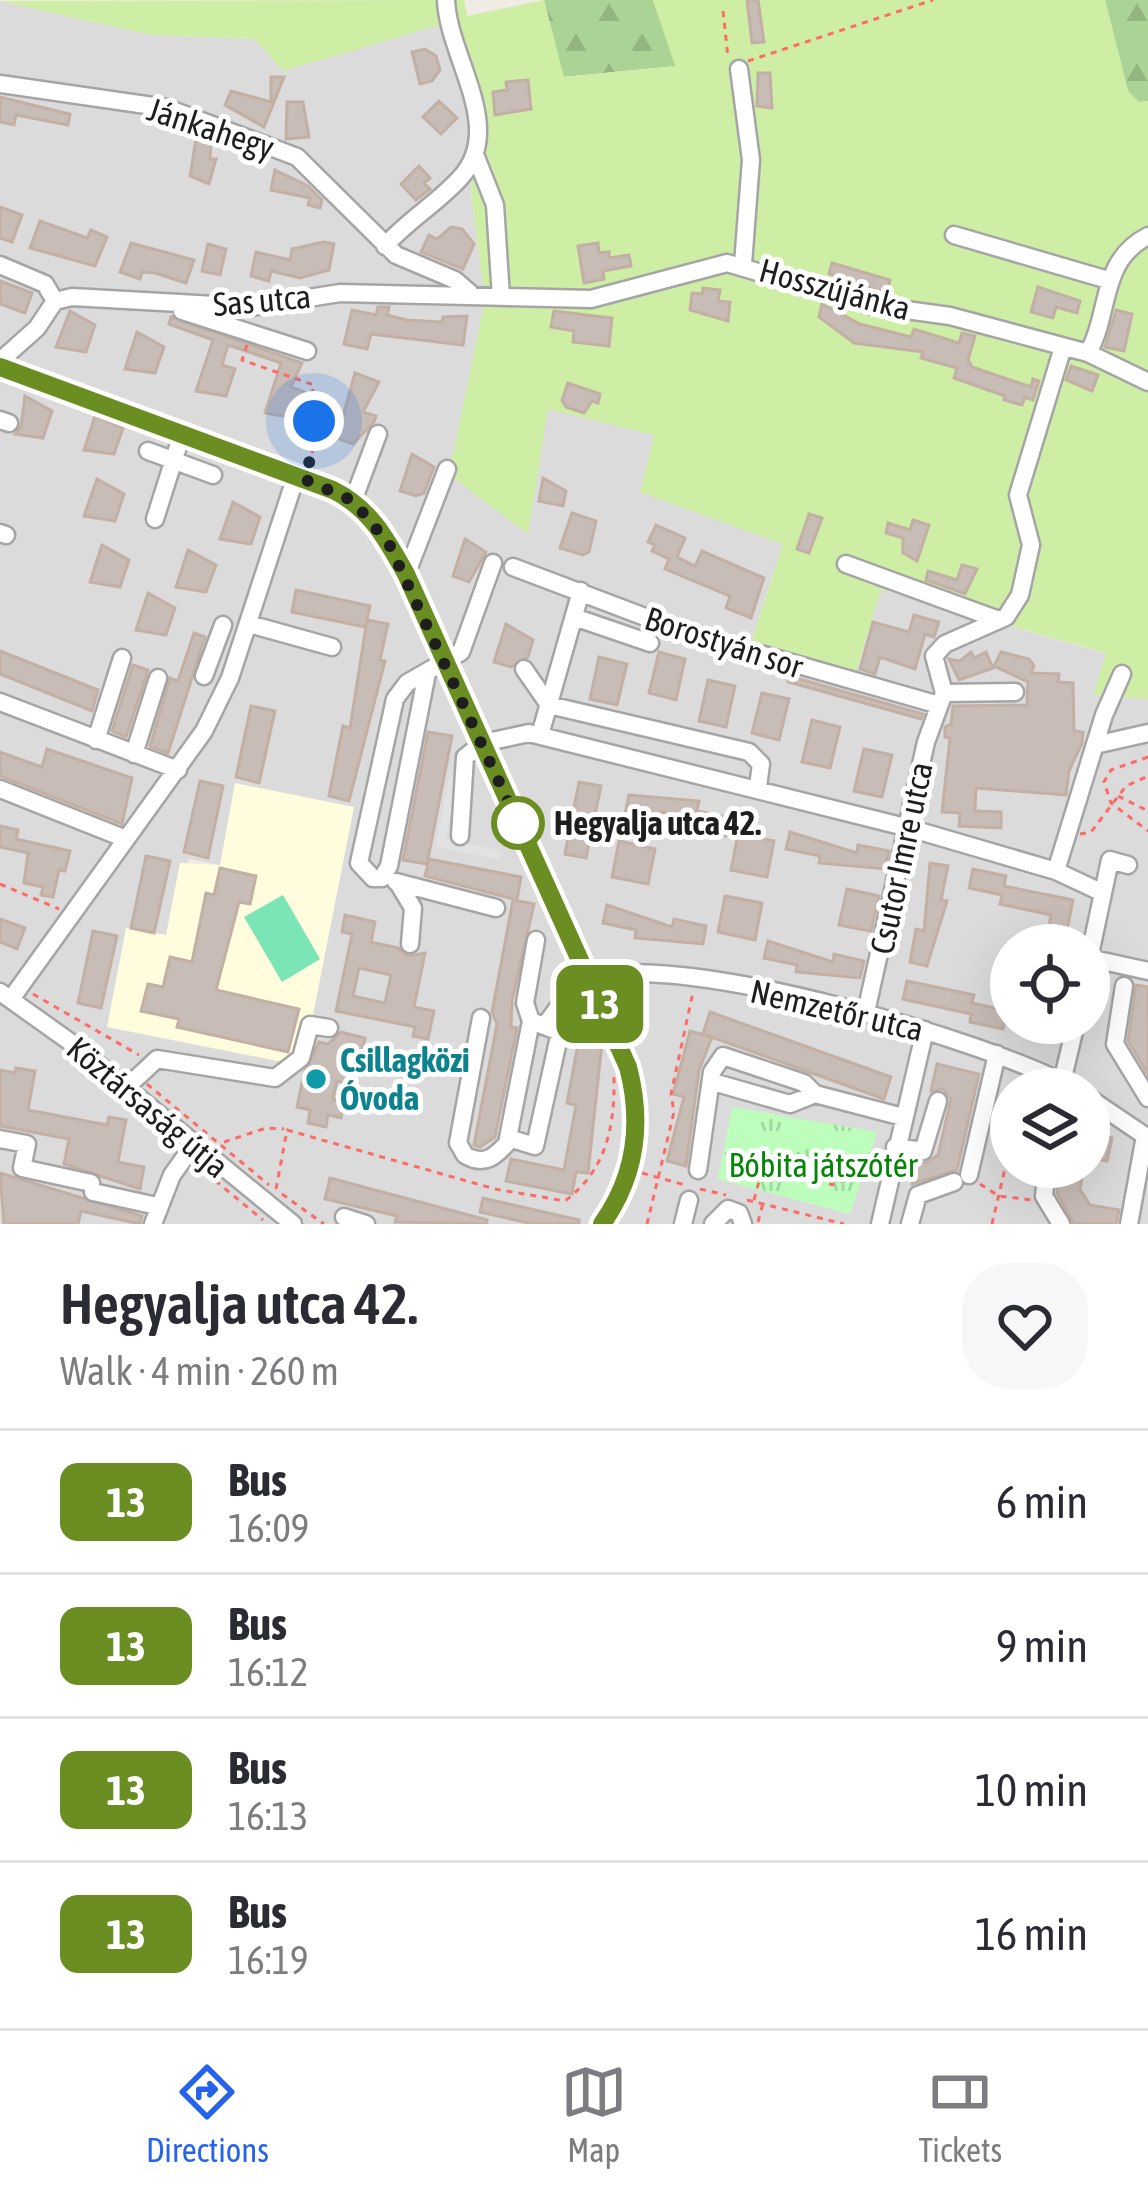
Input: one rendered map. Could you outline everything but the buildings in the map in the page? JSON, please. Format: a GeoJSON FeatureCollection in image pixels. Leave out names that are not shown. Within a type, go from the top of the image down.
{"type":"FeatureCollection","features":[{"type":"Feature","properties":{"kind":"street"},"geometry":{"type":"LineString","coordinates":[[446,0],[477,119],[476,157],[495,205],[501,296]]}},
{"type":"Feature","properties":{"kind":"street"},"geometry":{"type":"LineString","coordinates":[[739,69],[751,160],[742,265]]}},
{"type":"Feature","properties":{"kind":"street","name":"Jánkahegy"},"geometry":{"type":"LineString","coordinates":[[0,84],[167,108],[297,157],[385,246]]}},
{"type":"Feature","properties":{"kind":"street"},"geometry":{"type":"LineString","coordinates":[[385,246],[458,181],[476,157]]}},
{"type":"Feature","properties":{"kind":"street"},"geometry":{"type":"LineString","coordinates":[[954,235],[1108,280]]}},
{"type":"Feature","properties":{"kind":"street"},"geometry":{"type":"LineString","coordinates":[[1088,353],[1108,280],[1128,249],[1148,236]]}},
{"type":"Feature","properties":{"kind":"street","name":"Hosszújánka"},"geometry":{"type":"LineString","coordinates":[[385,246],[455,280],[470,293],[501,296],[591,299],[712,264],[742,265],[870,304],[950,316],[1088,353],[1148,382]]}},
{"type":"Feature","properties":{"kind":"street"},"geometry":{"type":"LineString","coordinates":[[0,266],[45,284],[56,301],[37,328],[0,364],[300,477],[353,501],[381,530],[406,574],[628,1067],[635,1106],[630,1170],[602,1224]]}},
{"type":"Feature","properties":{"kind":"street","name":"Sas utca"},"geometry":{"type":"LineString","coordinates":[[56,301],[251,307],[340,293],[470,293]]}},
{"type":"Feature","properties":{"kind":"street"},"geometry":{"type":"LineString","coordinates":[[178,305],[183,312],[307,351]]}},
{"type":"Feature","properties":{"kind":"street"},"geometry":{"type":"LineString","coordinates":[[846,564],[1000,620],[1015,606],[1029,565],[1031,540],[1018,495],[1063,347]]}},
{"type":"Feature","properties":{"kind":"street"},"geometry":{"type":"LineString","coordinates":[[154,519],[182,434]]}},
{"type":"Feature","properties":{"kind":"street"},"geometry":{"type":"LineString","coordinates":[[353,501],[378,434]]}},
{"type":"Feature","properties":{"kind":"street"},"geometry":{"type":"LineString","coordinates":[[148,451],[213,475]]}},
{"type":"Feature","properties":{"kind":"street"},"geometry":{"type":"LineString","coordinates":[[406,574],[447,469]]}},
{"type":"Feature","properties":{"kind":"street"},"geometry":{"type":"LineString","coordinates":[[10,992],[178,770],[210,720],[241,647],[300,477]]}},
{"type":"Feature","properties":{"kind":"street"},"geometry":{"type":"LineString","coordinates":[[493,562],[461,652],[407,683],[395,699],[359,863],[365,875],[496,908]]}},
{"type":"Feature","properties":{"kind":"street","name":"Borostyán sor"},"geometry":{"type":"LineString","coordinates":[[513,567],[778,662],[942,699],[1016,692]]}},
{"type":"Feature","properties":{"kind":"street"},"geometry":{"type":"LineString","coordinates":[[540,735],[581,591]]}},
{"type":"Feature","properties":{"kind":"street"},"geometry":{"type":"LineString","coordinates":[[574,617],[650,643]]}},
{"type":"Feature","properties":{"kind":"street","name":"Csutor Imre utca"},"geometry":{"type":"LineString","coordinates":[[866,1012],[926,742],[942,699],[935,652],[1000,620]]}},
{"type":"Feature","properties":{"kind":"street"},"geometry":{"type":"LineString","coordinates":[[249,623],[332,647]]}},
{"type":"Feature","properties":{"kind":"street"},"geometry":{"type":"LineString","coordinates":[[204,676],[220,633],[241,647]]}},
{"type":"Feature","properties":{"kind":"street"},"geometry":{"type":"LineString","coordinates":[[95,740],[122,658]]}},
{"type":"Feature","properties":{"kind":"street"},"geometry":{"type":"LineString","coordinates":[[524,669],[549,705],[749,752],[761,764],[758,787]]}},
{"type":"Feature","properties":{"kind":"street"},"geometry":{"type":"LineString","coordinates":[[410,944],[412,908],[389,880],[427,673]]}},
{"type":"Feature","properties":{"kind":"street"},"geometry":{"type":"LineString","coordinates":[[1057,871],[1122,674]]}},
{"type":"Feature","properties":{"kind":"street"},"geometry":{"type":"LineString","coordinates":[[134,754],[158,678]]}},
{"type":"Feature","properties":{"kind":"street"},"geometry":{"type":"LineString","coordinates":[[0,702],[178,770]]}},
{"type":"Feature","properties":{"kind":"street"},"geometry":{"type":"LineString","coordinates":[[460,836],[461,765],[468,752],[522,733],[758,787],[910,828],[1057,871],[1103,892]]}},
{"type":"Feature","properties":{"kind":"street"},"geometry":{"type":"LineString","coordinates":[[1095,745],[1148,733]]}},
{"type":"Feature","properties":{"kind":"street"},"geometry":{"type":"LineString","coordinates":[[0,789],[126,839]]}},
{"type":"Feature","properties":{"kind":"street"},"geometry":{"type":"LineString","coordinates":[[1096,924],[1110,860],[1128,865]]}},
{"type":"Feature","properties":{"kind":"street"},"geometry":{"type":"LineString","coordinates":[[509,1140],[535,1146],[539,1141],[560,1032],[538,1023],[526,1003],[536,940]]}},
{"type":"Feature","properties":{"kind":"street"},"geometry":{"type":"LineString","coordinates":[[1110,963],[1148,971]]}},
{"type":"Feature","properties":{"kind":"street","name":"Nemzetőr utca"},"geometry":{"type":"LineString","coordinates":[[590,980],[638,972],[866,1012],[1028,1068]]}},
{"type":"Feature","properties":{"kind":"street"},"geometry":{"type":"LineString","coordinates":[[481,1018],[458,1143],[465,1155],[480,1161],[494,1158],[509,1140],[538,1023],[576,986],[590,980]]}},
{"type":"Feature","properties":{"kind":"street"},"geometry":{"type":"LineString","coordinates":[[1124,986],[1115,1044],[1148,1098]]}},
{"type":"Feature","properties":{"kind":"street","name":"Köztársaság útja"},"geometry":{"type":"LineString","coordinates":[[10,992],[133,1082],[195,1143],[293,1224]]}},
{"type":"Feature","properties":{"kind":"street"},"geometry":{"type":"LineString","coordinates":[[133,1082],[157,1059],[274,1078],[301,1058],[310,1024],[329,1028]]}},
{"type":"Feature","properties":{"kind":"street"},"geometry":{"type":"LineString","coordinates":[[879,1224],[925,1030]]}},
{"type":"Feature","properties":{"kind":"street"},"geometry":{"type":"LineString","coordinates":[[910,1224],[917,1195],[962,1179],[998,1054]]}},
{"type":"Feature","properties":{"kind":"street"},"geometry":{"type":"LineString","coordinates":[[698,1170],[714,1063],[723,1056],[804,1083],[815,1094],[903,1117]]}},
{"type":"Feature","properties":{"kind":"street"},"geometry":{"type":"LineString","coordinates":[[713,1082],[790,1104],[815,1094]]}},
{"type":"Feature","properties":{"kind":"street"},"geometry":{"type":"LineString","coordinates":[[895,1148],[922,1151],[938,1101]]}},
{"type":"Feature","properties":{"kind":"street"},"geometry":{"type":"LineString","coordinates":[[1110,1112],[1146,1137],[1129,1224]]}},
{"type":"Feature","properties":{"kind":"street"},"geometry":{"type":"LineString","coordinates":[[0,1139],[27,1144],[22,1168]]}},
{"type":"Feature","properties":{"kind":"street"},"geometry":{"type":"LineString","coordinates":[[0,1164],[92,1188],[155,1215],[195,1143]]}},
{"type":"Feature","properties":{"kind":"street"},"geometry":{"type":"LineString","coordinates":[[1045,1188],[1044,1196],[1061,1224]]}},
{"type":"Feature","properties":{"kind":"street"},"geometry":{"type":"LineString","coordinates":[[682,1224],[689,1200]]}},
{"type":"Feature","properties":{"kind":"street"},"geometry":{"type":"LineString","coordinates":[[712,1224],[728,1209],[739,1213],[743,1224]]}},
{"type":"Feature","properties":{"kind":"street"},"geometry":{"type":"LineString","coordinates":[[344,1217],[366,1224]]}},
{"type":"Feature","properties":{"kind":"path"},"geometry":{"type":"LineString","coordinates":[[723,11],[728,57],[739,69],[755,56],[933,0]]}},
{"type":"Feature","properties":{"kind":"path"},"geometry":{"type":"LineString","coordinates":[[244,331],[251,337],[242,360],[314,385],[311,398],[318,434],[300,477]]}},
{"type":"Feature","properties":{"kind":"path"},"geometry":{"type":"LineString","coordinates":[[1148,757],[1106,776],[1111,803],[1148,831]]}},
{"type":"Feature","properties":{"kind":"path"},"geometry":{"type":"LineString","coordinates":[[1068,833],[1091,832],[1118,796],[1148,776]]}},
{"type":"Feature","properties":{"kind":"path"},"geometry":{"type":"LineString","coordinates":[[1118,796],[1148,811]]}},
{"type":"Feature","properties":{"kind":"path"},"geometry":{"type":"LineString","coordinates":[[0,884],[70,915]]}},
{"type":"Feature","properties":{"kind":"path"},"geometry":{"type":"LineString","coordinates":[[647,1224],[674,1112],[671,1094],[696,979]]}},
{"type":"Feature","properties":{"kind":"path"},"geometry":{"type":"LineString","coordinates":[[10,992],[139,1055],[133,1082],[222,1142],[276,1190],[325,1224]]}},
{"type":"Feature","properties":{"kind":"path"},"geometry":{"type":"LineString","coordinates":[[222,1142],[266,1128],[287,1130],[495,1189],[565,1201],[591,1181],[607,1146],[614,1075]]}},
{"type":"Feature","properties":{"kind":"path"},"geometry":{"type":"LineString","coordinates":[[276,1190],[287,1130]]}},
{"type":"Feature","properties":{"kind":"path"},"geometry":{"type":"LineString","coordinates":[[754,1202],[761,1174],[778,1159],[808,1166],[826,1184],[838,1185],[857,1174],[886,1181]]}},
{"type":"Feature","properties":{"kind":"path"},"geometry":{"type":"LineString","coordinates":[[962,1179],[999,1196],[1044,1196]]}},
{"type":"Feature","properties":{"kind":"path"},"geometry":{"type":"LineString","coordinates":[[992,1224],[1001,1188]]}},
{"type":"Feature","properties":{"kind":"path"},"geometry":{"type":"LineString","coordinates":[[758,1224],[763,1203]]}},
{"type":"Feature","properties":{"kind":"shaded area"},"geometry":{"type":"Polygon","coordinates":[[[0,1],[152,35],[255,39],[453,20],[475,122],[471,193],[485,299],[548,408],[654,435],[641,492],[783,544],[750,645],[880,589],[1107,654],[1094,695],[1148,699],[1148,1224],[0,1224],[0,1]],[[189,859],[166,936],[107,1027],[220,865],[189,859]]]}},
{"type":"Feature","properties":{"kind":"shaded area"},"geometry":{"type":"Polygon","coordinates":[[[449,777],[458,779],[446,839],[502,851],[500,860],[435,847],[449,777]]]}},
{"type":"Feature","properties":{"kind":"shaded area"},"geometry":{"type":"Polygon","coordinates":[[[235,783],[354,807],[303,1066],[107,1027],[126,928],[166,935],[180,863],[220,865],[235,783]]]}},
{"type":"Feature","properties":{"kind":"green space"},"geometry":{"type":"Polygon","coordinates":[[[464,0],[467,16],[544,0],[564,77],[675,66],[653,0],[1105,0],[1128,91],[1139,102],[1148,101],[1148,699],[1093,695],[1106,653],[881,589],[855,675],[750,646],[783,544],[640,492],[654,435],[548,409],[528,534],[449,475],[485,299],[471,193],[475,122],[453,21],[283,71],[255,39],[152,35],[0,1],[464,0]]]}},
{"type":"Feature","properties":{"kind":"green space"},"geometry":{"type":"Polygon","coordinates":[[[544,0],[653,0],[676,66],[563,77],[544,0]]]}},
{"type":"Feature","properties":{"kind":"green space"},"geometry":{"type":"Polygon","coordinates":[[[1105,0],[1148,0],[1148,101],[1139,102],[1128,92],[1105,0]]]}},
{"type":"Feature","properties":{"kind":"green space"},"geometry":{"type":"Polygon","coordinates":[[[283,895],[320,959],[282,982],[244,917],[283,895]]]}},
{"type":"Feature","properties":{"kind":"green space","name":"Bóbita játszótér"},"geometry":{"type":"Polygon","coordinates":[[[732,1107],[877,1132],[850,1214],[718,1179],[732,1107]]]}},
{"type":"Feature","properties":{"kind":"bus line","name":"13"},"geometry":{"type":"LineString","coordinates":[[0,367],[333,490],[360,507],[381,530],[406,574],[628,1067],[635,1106],[634,1155],[622,1192],[602,1224]]}},
{"type":"Feature","properties":{"kind":"place","name":"Hegyalja utca 42."},"geometry":{"type":"Point","coordinates":[518,823]}},
{"type":"Feature","properties":{"kind":"place","name":"Csillagközi Óvoda"},"geometry":{"type":"Point","coordinates":[316,1079]}},
{"type":"Feature","properties":{"kind":"route"},"geometry":{"type":"LineString","coordinates":[[314,421],[318,434],[304,479],[353,501],[381,530],[406,574],[518,823]]}}]}
